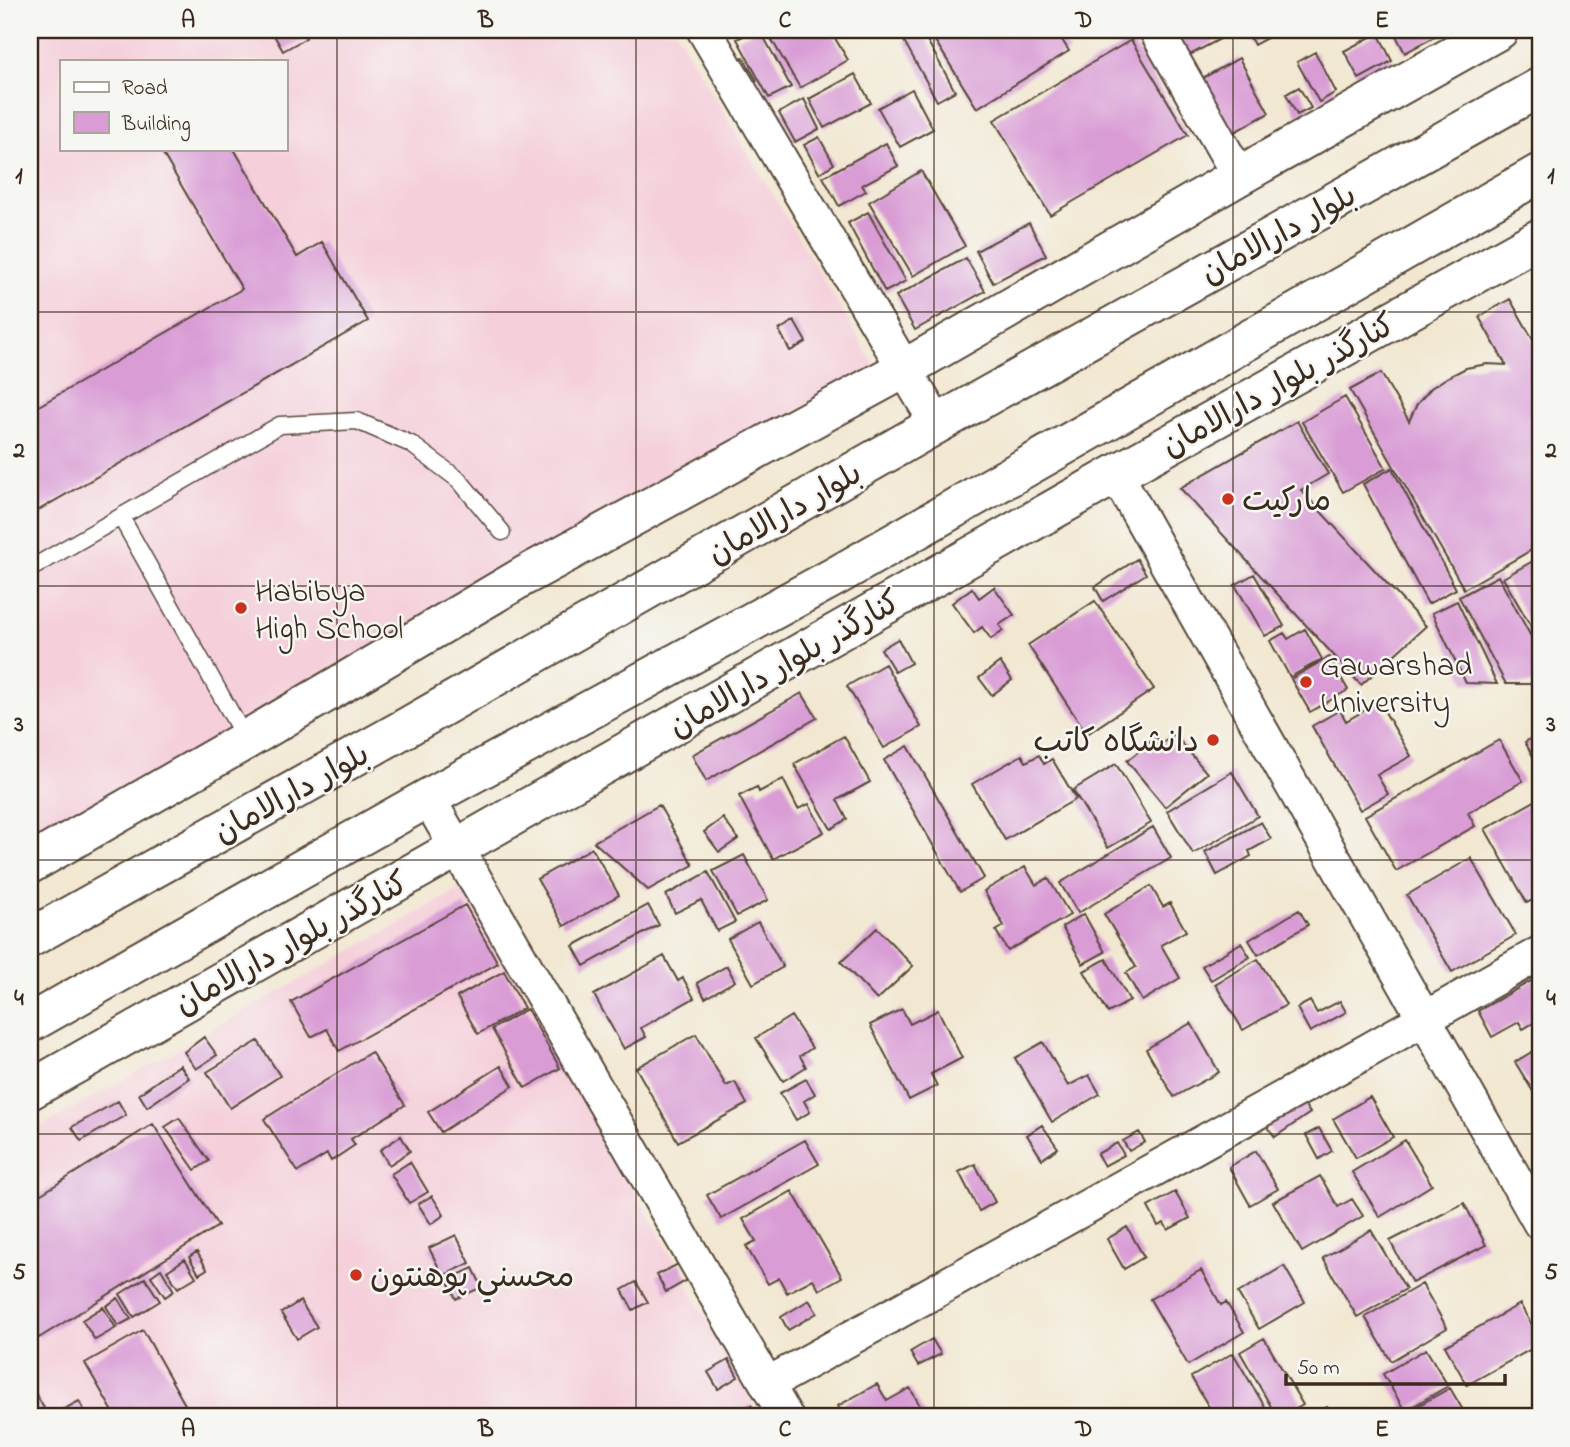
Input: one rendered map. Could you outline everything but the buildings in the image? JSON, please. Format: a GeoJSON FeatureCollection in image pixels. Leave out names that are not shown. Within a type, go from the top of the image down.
{"type":"FeatureCollection","features":[{"type":"Feature","properties":{"kind":"main road"},"geometry":{"type":"LineString","coordinates":[[30,864],[524,576],[904,369],[1499,30]]}},
{"type":"Feature","properties":{"kind":"main road","name":"بلوار دارالامان"},"geometry":{"type":"LineString","coordinates":[[30,938],[412,724],[937,424],[1540,87]]}},
{"type":"Feature","properties":{"kind":"main road"},"geometry":{"type":"LineString","coordinates":[[30,1023],[428,797],[836,576],[1540,173]]}},
{"type":"Feature","properties":{"kind":"main road","name":"کنارگذر بلوار دارالامان"},"geometry":{"type":"LineString","coordinates":[[30,1090],[1116,474],[1540,238]]}},
{"type":"Feature","properties":{"kind":"main road"},"geometry":{"type":"LineString","coordinates":[[836,576],[862,619]]}},
{"type":"Feature","properties":{"kind":"street"},"geometry":{"type":"LineString","coordinates":[[704,30],[937,424]]}},
{"type":"Feature","properties":{"kind":"street"},"geometry":{"type":"LineString","coordinates":[[1156,30],[1239,176]]}},
{"type":"Feature","properties":{"kind":"street"},"geometry":{"type":"LineString","coordinates":[[1116,474],[1540,1223]]}},
{"type":"Feature","properties":{"kind":"street"},"geometry":{"type":"LineString","coordinates":[[428,797],[786,1417]]}},
{"type":"Feature","properties":{"kind":"street"},"geometry":{"type":"LineString","coordinates":[[768,1384],[1540,953]]}},
{"type":"Feature","properties":{"kind":"lane"},"geometry":{"type":"LineString","coordinates":[[30,569],[280,425],[357,421],[411,444],[459,480],[502,532]]}},
{"type":"Feature","properties":{"kind":"lane"},"geometry":{"type":"LineString","coordinates":[[121,517],[246,740]]}},
{"type":"Feature","properties":{"kind":"shaded area","name":"Habibya High School"},"geometry":{"type":"Polygon","coordinates":[[[30,30],[675,30],[875,366],[30,850],[30,30]]]}},
{"type":"Feature","properties":{"kind":"shaded area","name":"محسني پوهنتون"},"geometry":{"type":"Polygon","coordinates":[[[472,882],[520,984],[761,1417],[30,1417],[30,1133],[472,882]]]}},
{"type":"Feature","properties":{"kind":"place","name":"مارکیت"},"geometry":{"type":"Point","coordinates":[1228,499]}},
{"type":"Feature","properties":{"kind":"place","name":"Habibya High School"},"geometry":{"type":"Point","coordinates":[241,608]}},
{"type":"Feature","properties":{"kind":"place","name":"Gawarshad University"},"geometry":{"type":"Point","coordinates":[1306,682]}},
{"type":"Feature","properties":{"kind":"place","name":"دانشگاه کاتب"},"geometry":{"type":"Point","coordinates":[1213,740]}},
{"type":"Feature","properties":{"kind":"place","name":"محسني پوهنتون"},"geometry":{"type":"Point","coordinates":[356,1275]}}]}
